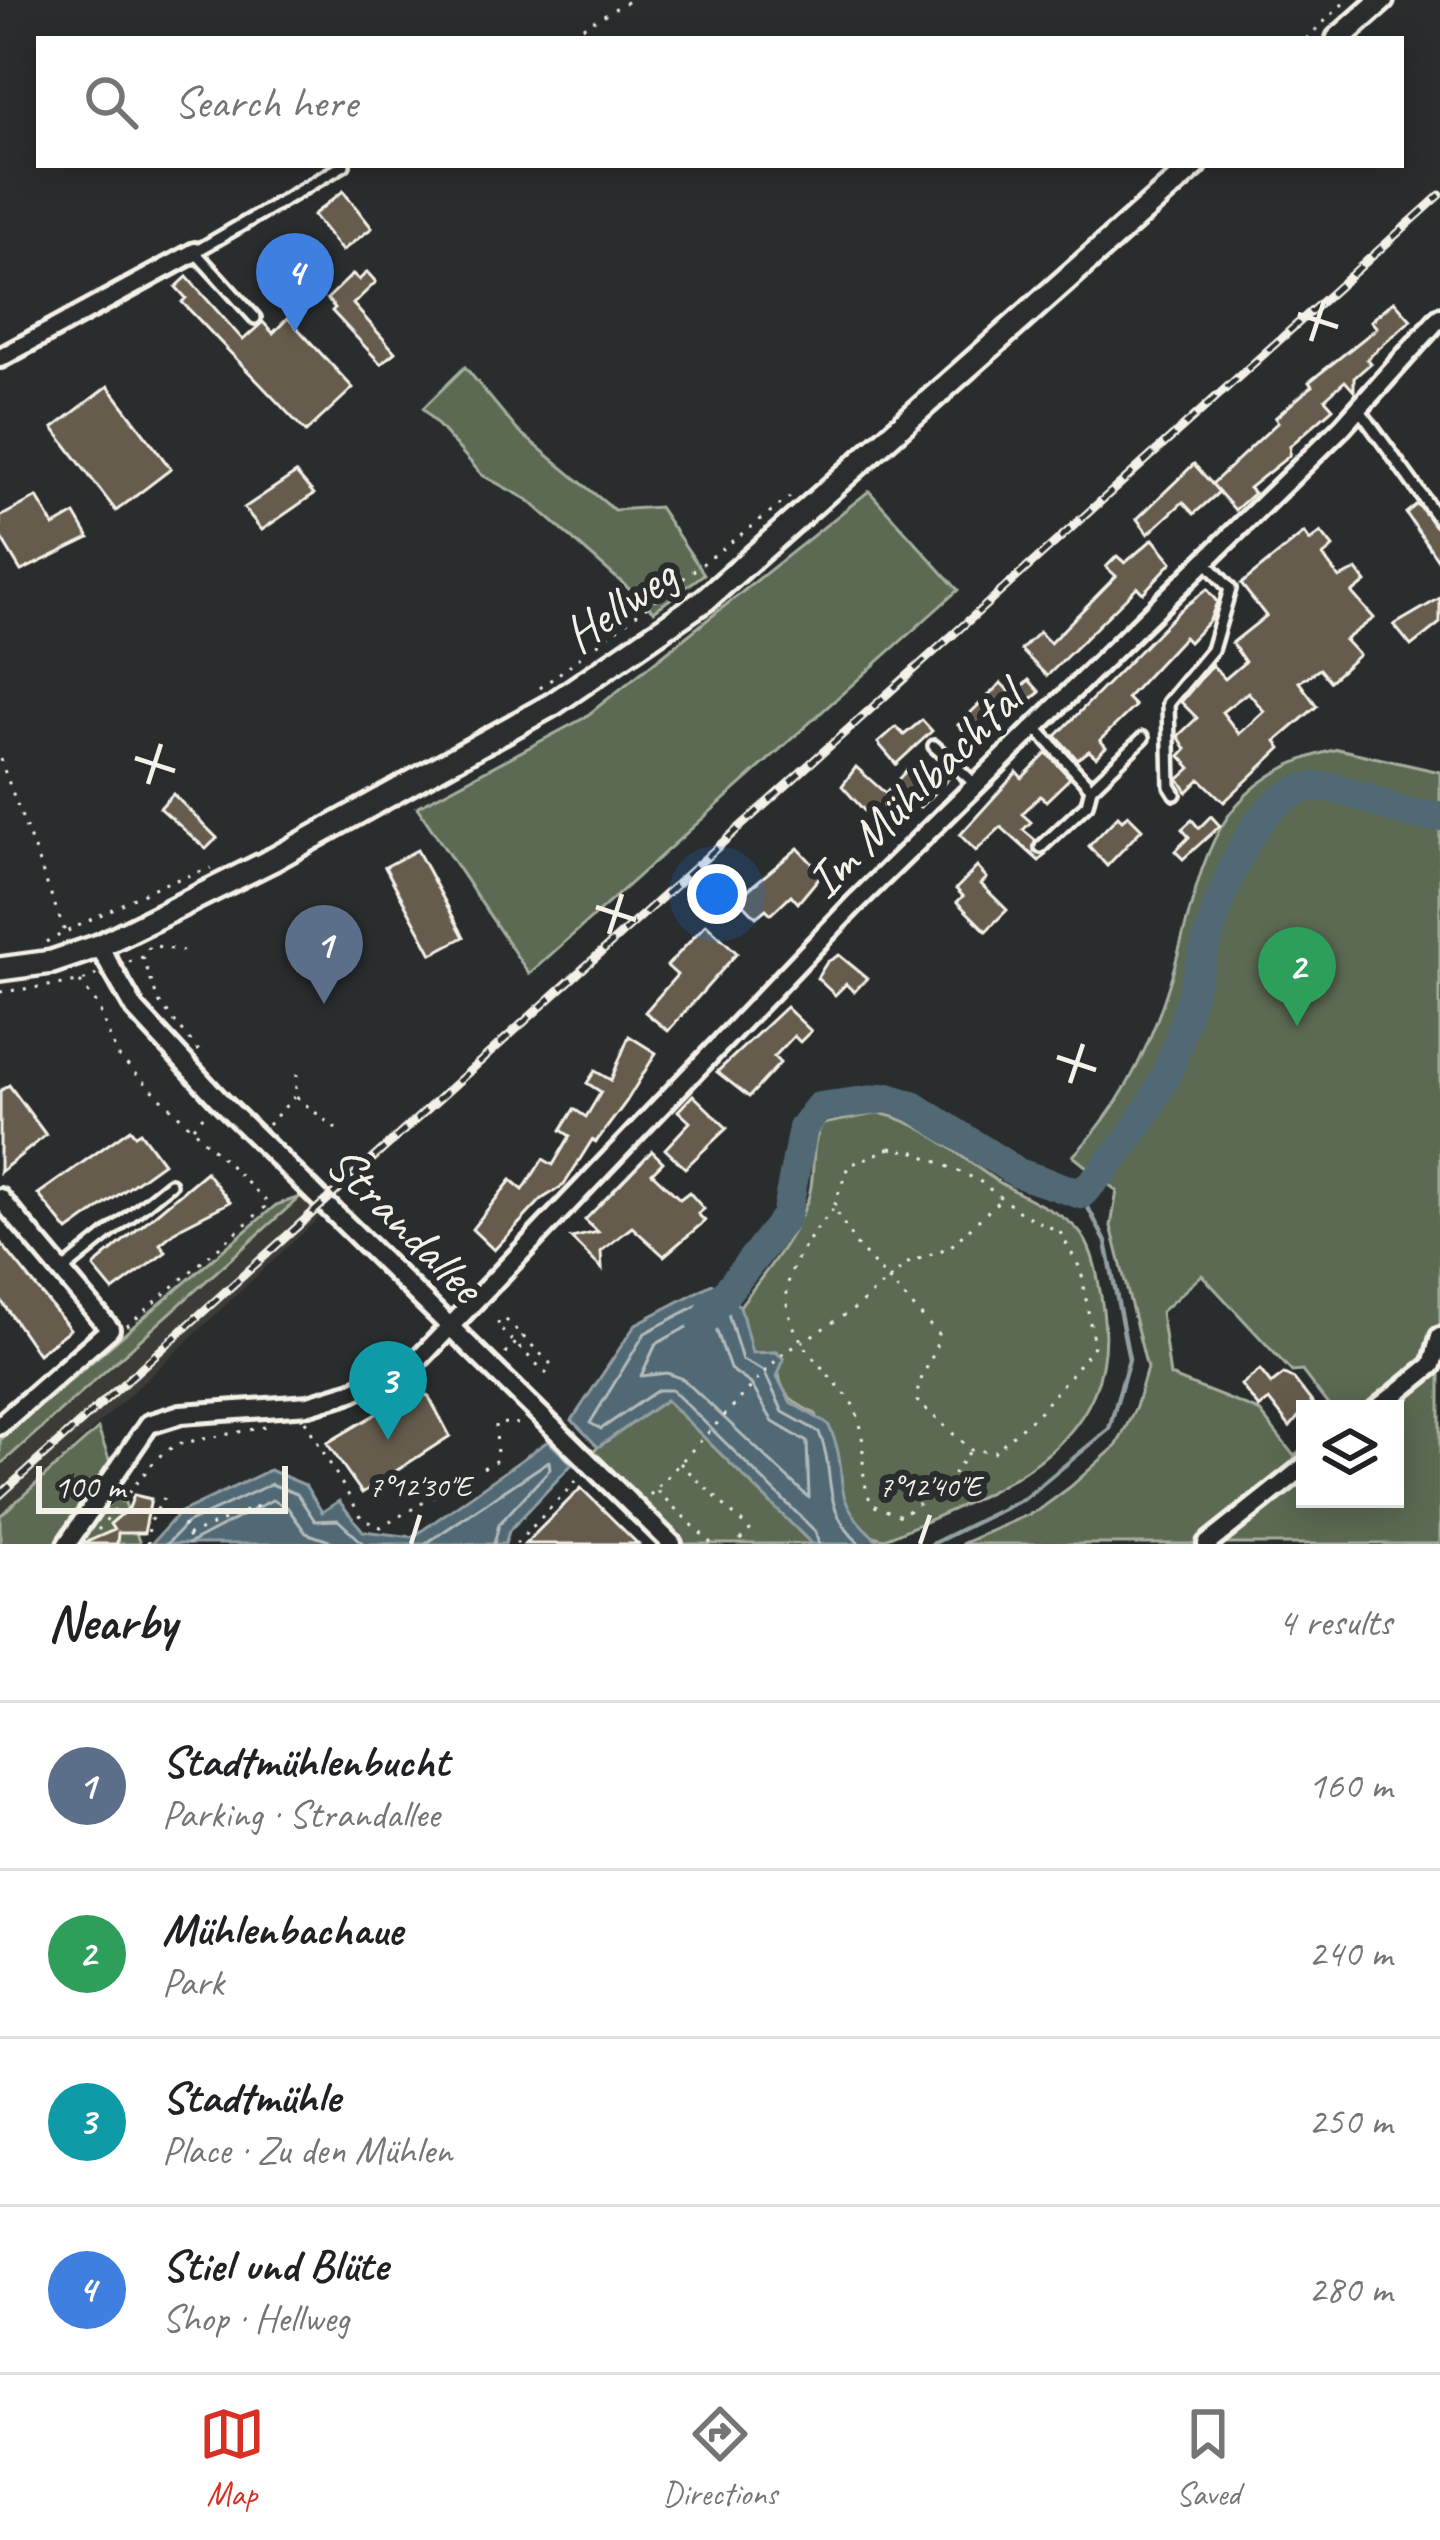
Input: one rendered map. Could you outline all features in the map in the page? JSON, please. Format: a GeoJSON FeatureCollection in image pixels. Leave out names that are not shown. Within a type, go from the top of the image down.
{"type":"FeatureCollection","features":[{"type":"Feature","properties":{"kind":"street"},"geometry":{"type":"LineString","coordinates":[[1341,36],[1382,0]]}},
{"type":"Feature","properties":{"kind":"street","name":"Hellweg"},"geometry":{"type":"LineString","coordinates":[[0,968],[52,962],[99,946],[274,859],[554,704],[706,599],[1192,168]]}},
{"type":"Feature","properties":{"kind":"street"},"geometry":{"type":"LineString","coordinates":[[0,358],[195,252]]}},
{"type":"Feature","properties":{"kind":"street","name":"Im Mühlbachtal"},"geometry":{"type":"LineString","coordinates":[[67,1544],[149,1424],[181,1414],[281,1409],[331,1399],[422,1356],[853,905],[1359,409],[1440,317]]}},
{"type":"Feature","properties":{"kind":"street","name":"Strandallee"},"geometry":{"type":"LineString","coordinates":[[99,946],[135,1009],[218,1100],[558,1431],[585,1468],[673,1544]]}},
{"type":"Feature","properties":{"kind":"street"},"geometry":{"type":"LineString","coordinates":[[0,1198],[110,1329],[0,1425]]}},
{"type":"Feature","properties":{"kind":"street"},"geometry":{"type":"LineString","coordinates":[[1388,1400],[1432,1365],[1440,1337]]}},
{"type":"Feature","properties":{"kind":"street"},"geometry":{"type":"LineString","coordinates":[[1207,1544],[1296,1473]]}},
{"type":"Feature","properties":{"kind":"lane"},"geometry":{"type":"LineString","coordinates":[[255,317],[195,252],[339,168]]}},
{"type":"Feature","properties":{"kind":"lane"},"geometry":{"type":"LineString","coordinates":[[1359,409],[1440,520]]}},
{"type":"Feature","properties":{"kind":"lane"},"geometry":{"type":"LineString","coordinates":[[1175,794],[1170,786],[1168,703],[1212,650],[1230,589],[1205,560]]}},
{"type":"Feature","properties":{"kind":"lane"},"geometry":{"type":"LineString","coordinates":[[1035,728],[1091,788]]}},
{"type":"Feature","properties":{"kind":"lane"},"geometry":{"type":"LineString","coordinates":[[1041,847],[1087,804],[1091,788],[1143,738]]}},
{"type":"Feature","properties":{"kind":"lane"},"geometry":{"type":"LineString","coordinates":[[934,746],[976,785]]}},
{"type":"Feature","properties":{"kind":"lane"},"geometry":{"type":"LineString","coordinates":[[62,1271],[170,1184]]}},
{"type":"Feature","properties":{"kind":"path"},"geometry":{"type":"LineString","coordinates":[[567,36],[630,0]]}},
{"type":"Feature","properties":{"kind":"path"},"geometry":{"type":"LineString","coordinates":[[1309,36],[1347,0]]}},
{"type":"Feature","properties":{"kind":"path"},"geometry":{"type":"LineString","coordinates":[[536,691],[802,487]]}},
{"type":"Feature","properties":{"kind":"path"},"geometry":{"type":"LineString","coordinates":[[0,759],[65,934],[158,886],[217,866]]}},
{"type":"Feature","properties":{"kind":"path"},"geometry":{"type":"LineString","coordinates":[[183,951],[150,945],[143,957],[145,973],[158,1001],[203,1055]]}},
{"type":"Feature","properties":{"kind":"path"},"geometry":{"type":"LineString","coordinates":[[0,992],[80,982],[97,1004],[117,1055],[269,1204],[128,1329],[110,1329]]}},
{"type":"Feature","properties":{"kind":"path"},"geometry":{"type":"LineString","coordinates":[[256,1112],[268,1125],[296,1096],[298,1074]]}},
{"type":"Feature","properties":{"kind":"path"},"geometry":{"type":"LineString","coordinates":[[296,1096],[336,1129]]}},
{"type":"Feature","properties":{"kind":"path"},"geometry":{"type":"LineString","coordinates":[[192,1128],[218,1100]]}},
{"type":"Feature","properties":{"kind":"path"},"geometry":{"type":"LineString","coordinates":[[834,1207],[885,1280],[915,1304],[938,1334],[917,1402],[971,1450],[994,1452],[1002,1447],[1094,1346],[1081,1270],[1060,1232],[932,1158],[890,1148],[848,1166],[834,1207],[793,1264],[783,1291],[788,1319],[857,1411],[860,1479],[872,1505],[901,1516],[944,1486],[971,1450]]}},
{"type":"Feature","properties":{"kind":"path"},"geometry":{"type":"LineString","coordinates":[[637,1509],[781,1355],[854,1309],[908,1263],[950,1247],[1002,1198]]}},
{"type":"Feature","properties":{"kind":"path"},"geometry":{"type":"LineString","coordinates":[[547,1374],[496,1325],[503,1318],[554,1366]]}},
{"type":"Feature","properties":{"kind":"path"},"geometry":{"type":"LineString","coordinates":[[504,1356],[523,1336]]}},
{"type":"Feature","properties":{"kind":"path"},"geometry":{"type":"LineString","coordinates":[[304,1420],[363,1520],[381,1526],[497,1460],[497,1422],[533,1424]]}},
{"type":"Feature","properties":{"kind":"path"},"geometry":{"type":"LineString","coordinates":[[87,1544],[158,1457],[177,1444],[268,1426]]}},
{"type":"Feature","properties":{"kind":"path"},"geometry":{"type":"LineString","coordinates":[[680,1463],[750,1530],[736,1544]]}},
{"type":"Feature","properties":{"kind":"path"},"geometry":{"type":"LineString","coordinates":[[516,1544],[585,1468]]}},
{"type":"Feature","properties":{"kind":"path"},"geometry":{"type":"LineString","coordinates":[[656,1489],[712,1544]]}},
{"type":"Feature","properties":{"kind":"path"},"geometry":{"type":"LineString","coordinates":[[148,1544],[149,1523],[164,1498]]}},
{"type":"Feature","properties":{"kind":"path"},"geometry":{"type":"LineString","coordinates":[[188,1535],[265,1503]]}},
{"type":"Feature","properties":{"kind":"path"},"geometry":{"type":"LineString","coordinates":[[179,1513],[191,1544]]}},
{"type":"Feature","properties":{"kind":"shaded area"},"geometry":{"type":"Polygon","coordinates":[[[300,1197],[321,1216],[0,1516],[0,1465],[300,1197]]]}},
{"type":"Feature","properties":{"kind":"green space"},"geometry":{"type":"Polygon","coordinates":[[[465,367],[517,430],[614,510],[659,507],[704,574],[654,611],[528,500],[482,475],[423,408],[465,367]]]}},
{"type":"Feature","properties":{"kind":"green space"},"geometry":{"type":"Polygon","coordinates":[[[869,491],[958,590],[529,974],[417,807],[584,718],[869,491]]]}},
{"type":"Feature","properties":{"kind":"green space"},"geometry":{"type":"Polygon","coordinates":[[[1338,749],[1440,772],[1440,1544],[961,1544],[1039,1510],[1070,1487],[1117,1445],[1136,1407],[1147,1368],[1111,1226],[1117,1191],[1073,1156],[1117,1102],[1149,1041],[1213,843],[1231,812],[1257,786],[1291,764],[1338,749]],[[1202,1275],[1161,1312],[1170,1376],[1259,1411],[1296,1455],[1296,1508],[1404,1508],[1404,1400],[1324,1400],[1302,1371],[1292,1372],[1202,1275]]]}},
{"type":"Feature","properties":{"kind":"green space"},"geometry":{"type":"Polygon","coordinates":[[[879,1113],[931,1134],[987,1175],[1077,1229],[1093,1258],[1103,1310],[1103,1358],[1092,1398],[1070,1432],[1005,1483],[885,1539],[870,1534],[847,1507],[816,1414],[784,1390],[777,1352],[751,1353],[740,1306],[802,1214],[823,1124],[879,1113]]]}},
{"type":"Feature","properties":{"kind":"green space"},"geometry":{"type":"Polygon","coordinates":[[[300,1197],[0,1465],[0,1440],[276,1205],[300,1197]]]}},
{"type":"Feature","properties":{"kind":"green space"},"geometry":{"type":"Polygon","coordinates":[[[666,1400],[812,1544],[682,1544],[588,1454],[666,1400]]]}},
{"type":"Feature","properties":{"kind":"green space"},"geometry":{"type":"Polygon","coordinates":[[[98,1429],[140,1544],[0,1544],[0,1516],[98,1429]]]}},
{"type":"Feature","properties":{"kind":"water"},"geometry":{"type":"Polygon","coordinates":[[[712,1284],[740,1306],[752,1353],[776,1352],[784,1359],[777,1377],[791,1403],[828,1424],[836,1443],[845,1499],[863,1527],[882,1544],[812,1544],[666,1400],[598,1447],[572,1420],[636,1324],[712,1284]]]}},
{"type":"Feature","properties":{"kind":"water"},"geometry":{"type":"Polygon","coordinates":[[[548,1441],[572,1464],[509,1531],[505,1544],[151,1544],[179,1513],[270,1470],[305,1485],[322,1512],[339,1501],[363,1531],[413,1537],[548,1441]]]}},
{"type":"Feature","properties":{"kind":"building"},"geometry":{"type":"Polygon","coordinates":[[[343,191],[372,228],[342,251],[313,215],[343,191]]]}},
{"type":"Feature","properties":{"kind":"building"},"geometry":{"type":"Polygon","coordinates":[[[367,272],[376,282],[353,304],[395,352],[381,364],[332,311],[335,308],[327,299],[353,274],[359,280],[367,272]]]}},
{"type":"Feature","properties":{"kind":"building"},"geometry":{"type":"Polygon","coordinates":[[[187,277],[243,340],[263,322],[273,333],[288,318],[353,388],[306,432],[182,302],[186,298],[176,287],[187,277]]]}},
{"type":"Feature","properties":{"kind":"building"},"geometry":{"type":"Polygon","coordinates":[[[1394,301],[1411,320],[1367,359],[1371,363],[1354,378],[1354,391],[1345,381],[1325,399],[1333,408],[1290,446],[1289,456],[1249,488],[1254,493],[1235,510],[1212,484],[1278,422],[1275,418],[1312,386],[1309,382],[1377,328],[1371,321],[1394,301]]]}},
{"type":"Feature","properties":{"kind":"building"},"geometry":{"type":"Polygon","coordinates":[[[108,386],[171,469],[116,511],[53,428],[108,386]]]}},
{"type":"Feature","properties":{"kind":"building"},"geometry":{"type":"Polygon","coordinates":[[[1194,464],[1219,492],[1194,514],[1183,502],[1148,534],[1137,519],[1194,464]]]}},
{"type":"Feature","properties":{"kind":"building"},"geometry":{"type":"Polygon","coordinates":[[[296,473],[314,494],[262,530],[244,508],[296,473]]]}},
{"type":"Feature","properties":{"kind":"building"},"geometry":{"type":"Polygon","coordinates":[[[37,497],[54,526],[75,514],[89,538],[21,571],[0,536],[0,517],[37,497]]]}},
{"type":"Feature","properties":{"kind":"building"},"geometry":{"type":"Polygon","coordinates":[[[1417,504],[1440,530],[1440,563],[1406,513],[1417,504]]]}},
{"type":"Feature","properties":{"kind":"building"},"geometry":{"type":"Polygon","coordinates":[[[1321,532],[1333,547],[1323,556],[1339,578],[1357,570],[1366,582],[1352,593],[1374,618],[1345,640],[1359,655],[1330,681],[1320,669],[1299,682],[1317,706],[1276,741],[1281,748],[1224,802],[1200,779],[1187,792],[1179,779],[1191,768],[1180,756],[1186,749],[1178,736],[1197,718],[1181,702],[1212,665],[1225,679],[1245,662],[1232,643],[1266,616],[1241,584],[1304,533],[1310,541],[1321,532]],[[1248,692],[1222,712],[1239,734],[1264,711],[1248,692]]]}},
{"type":"Feature","properties":{"kind":"building"},"geometry":{"type":"Polygon","coordinates":[[[1153,539],[1172,562],[1143,593],[1137,587],[1047,676],[1021,650],[1039,632],[1050,643],[1116,576],[1106,567],[1117,556],[1125,563],[1153,539]]]}},
{"type":"Feature","properties":{"kind":"building"},"geometry":{"type":"Polygon","coordinates":[[[1207,589],[1217,602],[1210,620],[1189,642],[1184,637],[1127,698],[1135,706],[1100,740],[1106,747],[1096,757],[1089,751],[1077,759],[1056,736],[1180,610],[1207,589]]]}},
{"type":"Feature","properties":{"kind":"building"},"geometry":{"type":"Polygon","coordinates":[[[1440,598],[1440,623],[1411,646],[1394,625],[1440,598]]]}},
{"type":"Feature","properties":{"kind":"building"},"geometry":{"type":"Polygon","coordinates":[[[1029,680],[1040,692],[977,744],[958,725],[1001,683],[1013,695],[1029,680]]]}},
{"type":"Feature","properties":{"kind":"building"},"geometry":{"type":"Polygon","coordinates":[[[922,720],[932,731],[896,764],[878,743],[896,727],[904,735],[922,720]]]}},
{"type":"Feature","properties":{"kind":"building"},"geometry":{"type":"Polygon","coordinates":[[[1047,753],[1070,778],[1046,801],[1040,796],[1022,814],[1031,822],[1023,830],[1035,840],[1034,852],[1045,855],[1039,861],[1001,827],[976,851],[960,835],[1017,772],[1022,778],[1047,753]]]}},
{"type":"Feature","properties":{"kind":"building"},"geometry":{"type":"Polygon","coordinates":[[[937,761],[952,775],[920,807],[908,798],[878,826],[842,786],[856,767],[885,793],[908,769],[919,779],[937,761]]]}},
{"type":"Feature","properties":{"kind":"building"},"geometry":{"type":"Polygon","coordinates":[[[173,794],[217,838],[206,849],[160,808],[173,794]]]}},
{"type":"Feature","properties":{"kind":"building"},"geometry":{"type":"Polygon","coordinates":[[[1128,815],[1142,829],[1107,866],[1089,846],[1118,816],[1122,820],[1128,815]]]}},
{"type":"Feature","properties":{"kind":"building"},"geometry":{"type":"Polygon","coordinates":[[[1211,816],[1220,826],[1183,859],[1175,851],[1189,837],[1182,829],[1192,820],[1199,828],[1211,816]]]}},
{"type":"Feature","properties":{"kind":"building"},"geometry":{"type":"Polygon","coordinates":[[[798,848],[822,874],[798,903],[791,895],[771,914],[766,909],[756,917],[738,898],[798,848]]]}},
{"type":"Feature","properties":{"kind":"building"},"geometry":{"type":"Polygon","coordinates":[[[417,850],[464,937],[432,954],[385,867],[417,850]]]}},
{"type":"Feature","properties":{"kind":"building"},"geometry":{"type":"Polygon","coordinates":[[[977,867],[987,878],[981,884],[1007,910],[986,931],[957,902],[963,896],[956,889],[977,867]]]}},
{"type":"Feature","properties":{"kind":"building"},"geometry":{"type":"Polygon","coordinates":[[[706,924],[737,953],[668,1031],[645,1012],[677,975],[667,966],[706,924]]]}},
{"type":"Feature","properties":{"kind":"building"},"geometry":{"type":"Polygon","coordinates":[[[839,955],[867,978],[854,992],[846,984],[835,995],[817,978],[827,962],[839,955]]]}},
{"type":"Feature","properties":{"kind":"building"},"geometry":{"type":"Polygon","coordinates":[[[786,1007],[811,1031],[800,1042],[794,1036],[774,1057],[780,1063],[749,1097],[717,1072],[786,1007]]]}},
{"type":"Feature","properties":{"kind":"building"},"geometry":{"type":"Polygon","coordinates":[[[629,1036],[656,1053],[626,1102],[596,1142],[592,1140],[564,1185],[542,1199],[494,1250],[472,1229],[511,1180],[523,1190],[543,1159],[553,1165],[570,1136],[561,1130],[574,1109],[586,1117],[601,1092],[587,1083],[595,1071],[611,1080],[629,1036]]]}},
{"type":"Feature","properties":{"kind":"building"},"geometry":{"type":"Polygon","coordinates":[[[9,1085],[46,1135],[0,1172],[0,1091],[9,1085]]]}},
{"type":"Feature","properties":{"kind":"building"},"geometry":{"type":"Polygon","coordinates":[[[693,1095],[727,1128],[685,1168],[665,1149],[690,1122],[678,1111],[693,1095]]]}},
{"type":"Feature","properties":{"kind":"building"},"geometry":{"type":"Polygon","coordinates":[[[130,1129],[135,1135],[140,1132],[163,1163],[68,1231],[38,1194],[130,1129]]]}},
{"type":"Feature","properties":{"kind":"building"},"geometry":{"type":"Polygon","coordinates":[[[652,1151],[663,1162],[652,1173],[680,1199],[689,1192],[704,1209],[698,1214],[705,1221],[664,1256],[632,1227],[601,1251],[602,1269],[571,1238],[598,1232],[585,1220],[652,1151]]]}},
{"type":"Feature","properties":{"kind":"building"},"geometry":{"type":"Polygon","coordinates":[[[206,1172],[230,1202],[181,1227],[160,1244],[166,1252],[113,1291],[94,1268],[98,1262],[206,1172]]]}},
{"type":"Feature","properties":{"kind":"building"},"geometry":{"type":"Polygon","coordinates":[[[0,1242],[70,1329],[38,1354],[0,1299],[0,1242]]]}},
{"type":"Feature","properties":{"kind":"building"},"geometry":{"type":"Polygon","coordinates":[[[1260,1370],[1271,1384],[1284,1374],[1310,1400],[1296,1400],[1296,1420],[1290,1427],[1269,1400],[1259,1408],[1241,1385],[1260,1370]]]}},
{"type":"Feature","properties":{"kind":"building"},"geometry":{"type":"Polygon","coordinates":[[[406,1386],[413,1398],[428,1395],[450,1436],[362,1493],[327,1443],[386,1408],[381,1401],[406,1386]]]}},
{"type":"Feature","properties":{"kind":"building"},"geometry":{"type":"Polygon","coordinates":[[[581,1488],[638,1544],[525,1544],[581,1488]]]}},
{"type":"Feature","properties":{"kind":"building"},"geometry":{"type":"Polygon","coordinates":[[[134,1495],[151,1499],[144,1533],[118,1533],[117,1544],[82,1544],[114,1530],[110,1524],[129,1508],[134,1495]]]}},
{"type":"Feature","properties":{"kind":"waterway"},"geometry":{"type":"LineString","coordinates":[[702,1323],[786,1217],[803,1128],[819,1107],[888,1098],[913,1106],[1018,1173],[1081,1194],[1128,1138],[1166,1075],[1233,868],[1253,830],[1278,802],[1307,788],[1323,787],[1405,812],[1440,816]]}},
{"type":"Feature","properties":{"kind":"waterway"},"geometry":{"type":"LineString","coordinates":[[932,1544],[1025,1498],[1109,1429],[1129,1359],[1106,1242],[1081,1194]]}},
{"type":"Feature","properties":{"kind":"railway"},"geometry":{"type":"LineString","coordinates":[[0,1495],[1440,195]]}},
{"type":"Feature","properties":{"kind":"place","name":"Stiel und Blüte"},"geometry":{"type":"Point","coordinates":[295,332]}},
{"type":"Feature","properties":{"kind":"place","name":"Stadtmühlenbucht"},"geometry":{"type":"Point","coordinates":[324,1004]}},
{"type":"Feature","properties":{"kind":"place","name":"Mühlenbachaue"},"geometry":{"type":"Point","coordinates":[1297,1026]}},
{"type":"Feature","properties":{"kind":"place","name":"Stadtmühle"},"geometry":{"type":"Point","coordinates":[388,1440]}}]}
